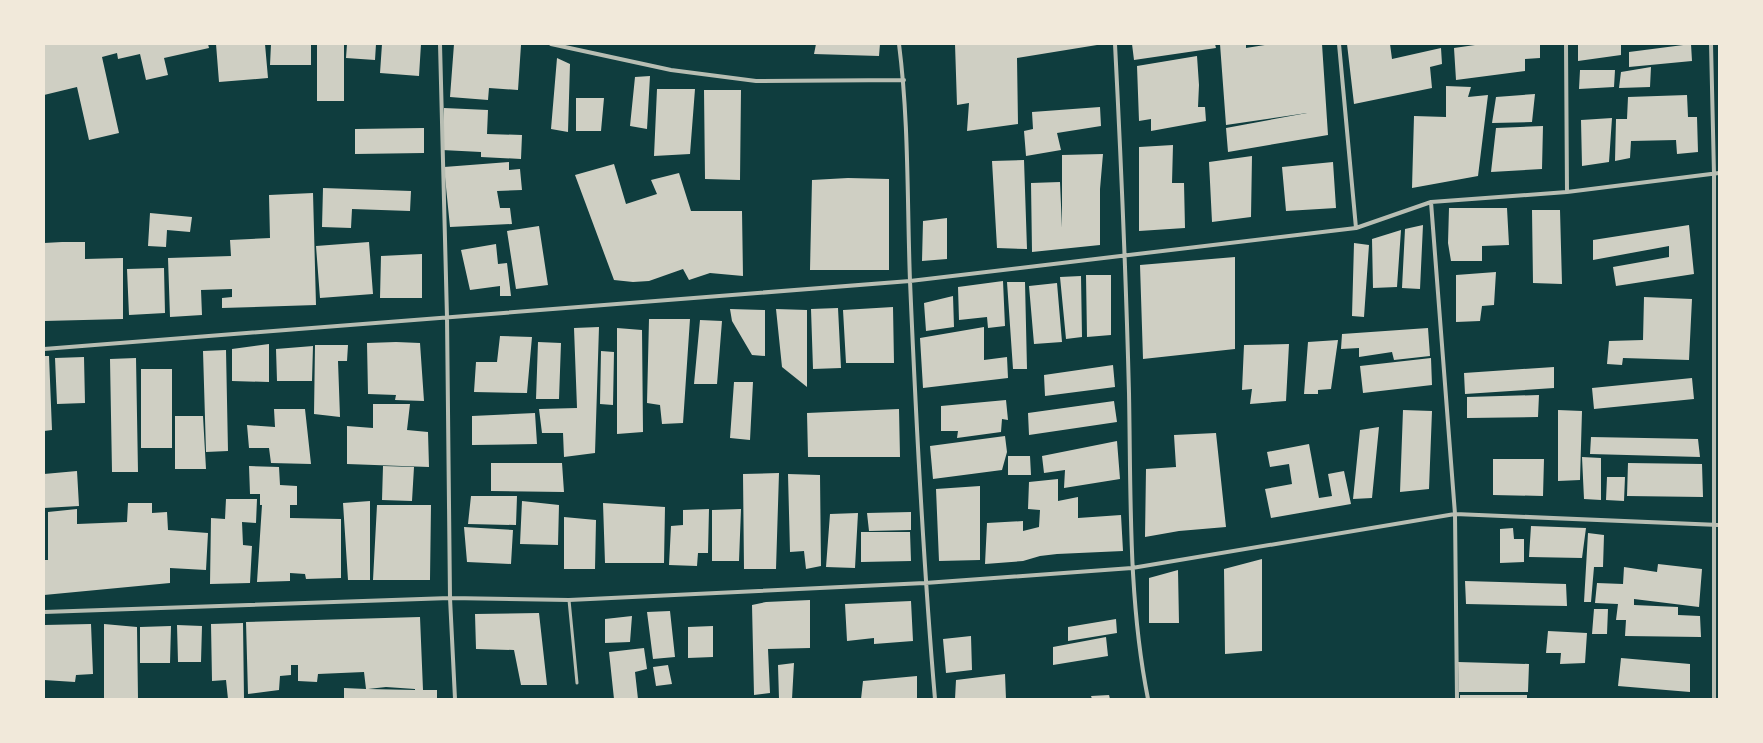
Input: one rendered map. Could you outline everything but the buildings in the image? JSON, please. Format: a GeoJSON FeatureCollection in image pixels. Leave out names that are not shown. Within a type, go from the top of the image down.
{"type":"FeatureCollection","features":[{"type":"Feature","properties":{"kind":"street"},"geometry":{"type":"LineString","coordinates":[[440,44],[447,317],[450,598],[454,699]]}},
{"type":"Feature","properties":{"kind":"street"},"geometry":{"type":"LineString","coordinates":[[551,44],[671,70],[756,80],[904,80]]}},
{"type":"Feature","properties":{"kind":"street"},"geometry":{"type":"LineString","coordinates":[[900,44],[904,80],[910,281],[925,583],[935,699]]}},
{"type":"Feature","properties":{"kind":"street"},"geometry":{"type":"LineString","coordinates":[[1115,44],[1126,255],[1132,568],[1142,668],[1148,699]]}},
{"type":"Feature","properties":{"kind":"street"},"geometry":{"type":"LineString","coordinates":[[1339,44],[1356,228]]}},
{"type":"Feature","properties":{"kind":"street"},"geometry":{"type":"LineString","coordinates":[[1566,44],[1568,192]]}},
{"type":"Feature","properties":{"kind":"street"},"geometry":{"type":"LineString","coordinates":[[1710,44],[1717,174],[1717,525],[1714,699]]}},
{"type":"Feature","properties":{"kind":"street"},"geometry":{"type":"LineString","coordinates":[[44,348],[910,281],[1356,228],[1431,202],[1568,192],[1717,174]]}},
{"type":"Feature","properties":{"kind":"street"},"geometry":{"type":"LineString","coordinates":[[1431,202],[1455,514],[1457,699]]}},
{"type":"Feature","properties":{"kind":"street"},"geometry":{"type":"LineString","coordinates":[[44,612],[450,598],[568,600],[925,583],[1132,568],[1455,514],[1717,525]]}},
{"type":"Feature","properties":{"kind":"lane"},"geometry":{"type":"LineString","coordinates":[[568,600],[577,683]]}}]}
